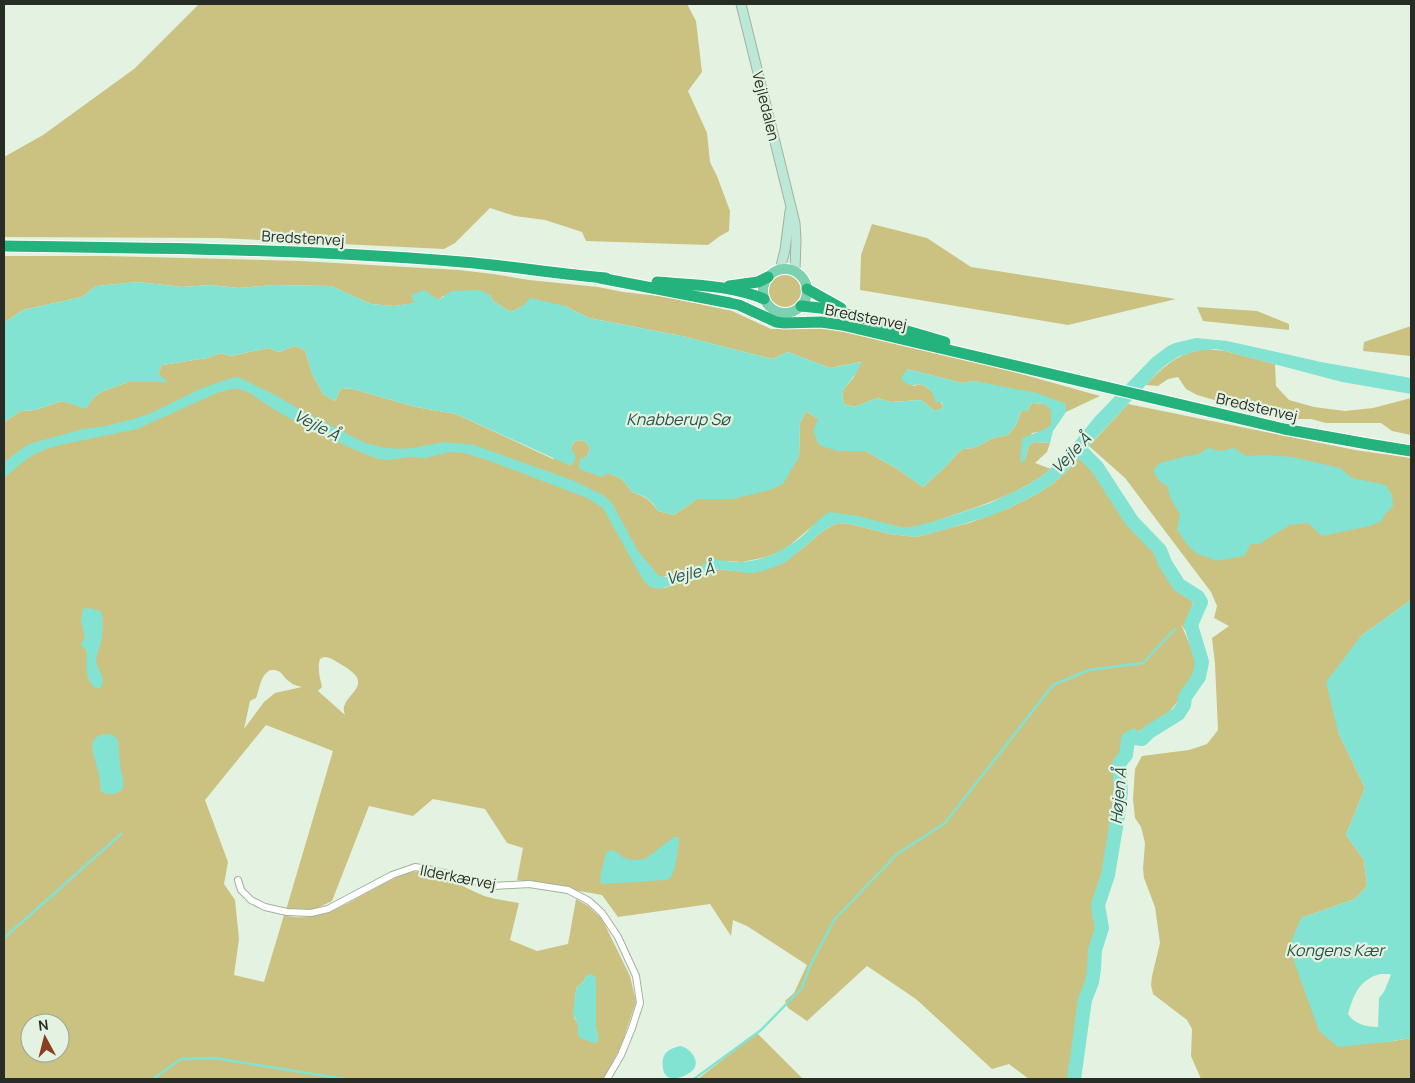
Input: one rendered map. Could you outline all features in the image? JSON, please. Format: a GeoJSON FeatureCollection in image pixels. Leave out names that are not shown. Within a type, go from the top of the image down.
{"type":"FeatureCollection","features":[{"type":"Feature","properties":{"kind":"highway","name":"Bredstenvej"},"geometry":{"type":"LineString","coordinates":[[4,246],[310,252],[463,262],[600,278],[721,287],[764,299]]}},
{"type":"Feature","properties":{"kind":"highway","name":"Bredstenvej"},"geometry":{"type":"LineString","coordinates":[[721,287],[758,282],[768,277]]}},
{"type":"Feature","properties":{"kind":"highway","name":"Bredstenvej"},"geometry":{"type":"LineString","coordinates":[[600,278],[730,303],[744,307],[776,322],[821,322],[842,325],[1284,429],[1411,450]]}},
{"type":"Feature","properties":{"kind":"highway","name":"Bredstenvej"},"geometry":{"type":"LineString","coordinates":[[807,289],[856,316]]}},
{"type":"Feature","properties":{"kind":"highway","name":"Bredstenvej"},"geometry":{"type":"LineString","coordinates":[[801,306],[856,316],[1098,385]]}},
{"type":"Feature","properties":{"kind":"main road"},"geometry":{"type":"LineString","coordinates":[[780,270],[795,271],[802,277],[807,289],[805,301],[793,312],[783,313],[774,310],[764,299],[763,288],[768,277],[780,270]]}},
{"type":"Feature","properties":{"kind":"street","name":"Vejledalen"},"geometry":{"type":"LineString","coordinates":[[741,4],[790,209],[795,223],[795,271]]}},
{"type":"Feature","properties":{"kind":"street","name":"Vejledalen"},"geometry":{"type":"LineString","coordinates":[[780,270],[786,244],[790,209]]}},
{"type":"Feature","properties":{"kind":"street","name":"Ilderkærvej"},"geometry":{"type":"LineString","coordinates":[[238,880],[240,890],[251,900],[265,907],[287,912],[311,913],[328,909],[392,875],[415,867],[493,886],[529,884],[568,890],[589,901],[602,913],[618,938],[636,976],[640,1003],[621,1055],[607,1079]]}},
{"type":"Feature","properties":{"kind":"shaded area"},"geometry":{"type":"Polygon","coordinates":[[[199,4],[687,4],[696,21],[702,72],[688,91],[707,133],[710,162],[730,211],[729,231],[708,245],[586,241],[582,232],[545,220],[515,216],[490,208],[455,243],[444,249],[219,238],[4,237],[4,157],[43,135],[134,69],[199,4]]]}},
{"type":"Feature","properties":{"kind":"shaded area"},"geometry":{"type":"Polygon","coordinates":[[[872,224],[927,238],[971,267],[1176,299],[1068,325],[860,290],[861,255],[872,224]]]}},
{"type":"Feature","properties":{"kind":"shaded area"},"geometry":{"type":"Polygon","coordinates":[[[4,256],[105,256],[301,261],[459,270],[598,287],[667,297],[732,311],[771,329],[822,327],[846,330],[961,357],[1100,396],[1066,412],[1066,404],[974,381],[962,383],[907,369],[913,386],[921,384],[928,388],[938,397],[943,408],[935,411],[921,400],[890,402],[877,398],[854,407],[844,404],[843,392],[861,362],[830,368],[788,352],[772,359],[682,336],[589,318],[565,306],[523,306],[511,312],[493,301],[490,295],[443,296],[439,300],[394,306],[371,304],[331,286],[274,285],[239,288],[210,285],[182,287],[138,282],[96,286],[82,297],[23,310],[4,323],[4,256]]]}},
{"type":"Feature","properties":{"kind":"shaded area"},"geometry":{"type":"Polygon","coordinates":[[[785,274],[797,279],[802,291],[797,303],[785,308],[773,303],[768,291],[773,279],[785,274]]]}},
{"type":"Feature","properties":{"kind":"shaded area"},"geometry":{"type":"Polygon","coordinates":[[[1197,307],[1257,311],[1289,324],[1289,330],[1203,321],[1197,307]]]}},
{"type":"Feature","properties":{"kind":"shaded area"},"geometry":{"type":"Polygon","coordinates":[[[1411,326],[1411,356],[1363,351],[1364,342],[1411,326]]]}},
{"type":"Feature","properties":{"kind":"shaded area"},"geometry":{"type":"Polygon","coordinates":[[[294,346],[305,350],[312,374],[323,394],[335,401],[341,388],[353,389],[416,407],[456,414],[553,459],[571,448],[574,442],[579,440],[586,442],[590,448],[587,456],[608,473],[622,479],[632,492],[647,499],[658,511],[674,515],[697,499],[732,499],[796,461],[799,457],[800,423],[806,411],[818,419],[837,451],[865,451],[896,468],[923,487],[962,449],[974,448],[993,438],[1008,435],[1016,425],[1021,411],[1027,411],[1032,403],[1044,404],[1051,409],[1051,426],[1044,431],[1032,433],[1020,461],[1025,461],[1028,447],[1033,442],[1050,443],[1047,452],[1035,463],[1051,469],[1029,484],[1004,497],[933,522],[913,527],[900,527],[827,514],[783,550],[766,557],[742,562],[726,561],[704,565],[691,571],[661,577],[664,588],[699,578],[719,569],[732,571],[798,552],[823,531],[839,523],[890,534],[916,537],[972,522],[1009,508],[1037,494],[1055,482],[1083,453],[1129,521],[1155,552],[1172,584],[1193,599],[1192,611],[1185,630],[1181,624],[1190,645],[1198,652],[1195,676],[1186,685],[1179,700],[1169,712],[1140,731],[1133,731],[1125,738],[1126,755],[1119,765],[1121,792],[1117,821],[1108,875],[1098,905],[1102,928],[1095,950],[1092,982],[1085,1000],[1074,1079],[1029,1079],[1009,1064],[992,1069],[916,999],[867,966],[807,1021],[788,1008],[785,1001],[794,993],[807,965],[747,926],[733,920],[731,936],[710,904],[618,917],[602,895],[517,880],[523,848],[507,843],[485,809],[433,799],[413,816],[369,806],[332,901],[311,911],[286,910],[333,751],[266,725],[205,800],[228,862],[224,884],[235,900],[239,939],[234,975],[264,982],[284,915],[298,917],[326,913],[391,880],[410,873],[432,873],[479,894],[519,903],[510,940],[537,951],[568,944],[576,899],[588,906],[602,919],[630,976],[636,1002],[621,1046],[604,1079],[4,1079],[4,422],[21,411],[35,410],[62,401],[86,408],[93,398],[101,392],[128,382],[167,382],[158,374],[162,365],[207,358],[221,353],[231,356],[268,348],[279,352],[294,346]],[[324,657],[319,662],[322,687],[318,691],[345,715],[344,708],[346,702],[355,691],[358,679],[353,673],[333,660],[324,657]],[[270,670],[262,679],[256,698],[250,701],[244,729],[264,702],[275,693],[302,687],[291,683],[282,673],[270,670]],[[587,975],[577,987],[574,1017],[578,1024],[578,1035],[598,1035],[596,1028],[596,981],[587,975]]]}},
{"type":"Feature","properties":{"kind":"shaded area"},"geometry":{"type":"Polygon","coordinates":[[[1206,349],[1225,351],[1275,364],[1276,386],[1289,400],[1314,407],[1345,411],[1373,408],[1411,398],[1411,435],[1392,431],[1381,423],[1326,423],[1311,419],[1290,419],[1246,409],[1197,395],[1186,389],[1178,377],[1168,379],[1158,386],[1146,385],[1173,361],[1187,353],[1206,349]]]}},
{"type":"Feature","properties":{"kind":"shaded area"},"geometry":{"type":"Polygon","coordinates":[[[1128,404],[1355,450],[1411,458],[1411,600],[1361,636],[1338,732],[1365,788],[1346,835],[1364,860],[1367,886],[1355,899],[1301,918],[1319,1031],[1387,1042],[1411,1038],[1411,1079],[1201,1079],[1191,1056],[1192,1029],[1187,1020],[1153,994],[1152,976],[1160,943],[1155,907],[1144,878],[1145,843],[1141,827],[1135,818],[1133,799],[1135,769],[1142,756],[1189,750],[1207,744],[1218,730],[1212,638],[1229,626],[1214,618],[1217,606],[1211,592],[1125,478],[1089,446],[1128,404]]]}},
{"type":"Feature","properties":{"kind":"shaded area"},"geometry":{"type":"Polygon","coordinates":[[[757,1033],[803,1079],[697,1079],[699,1078],[757,1033]]]}},
{"type":"Feature","properties":{"kind":"water","name":"Knabberup Sø"},"geometry":{"type":"Polygon","coordinates":[[[138,282],[182,287],[210,285],[239,288],[274,285],[331,286],[371,304],[394,306],[414,303],[411,295],[424,290],[439,300],[451,291],[480,290],[490,295],[493,301],[511,312],[523,306],[530,298],[565,306],[589,318],[682,336],[772,359],[788,352],[830,368],[862,362],[843,392],[844,404],[854,407],[877,398],[890,402],[921,400],[935,411],[943,408],[942,402],[935,402],[933,393],[927,388],[921,384],[910,385],[903,381],[901,378],[907,369],[962,383],[974,381],[1037,393],[1066,404],[1066,412],[1053,431],[1050,443],[1033,442],[1028,447],[1025,461],[1020,462],[1022,439],[1051,425],[1051,410],[1044,404],[1032,403],[1027,411],[1021,411],[1016,425],[1008,435],[993,438],[974,448],[962,449],[923,487],[896,468],[865,451],[837,451],[819,445],[813,431],[818,419],[806,411],[800,423],[799,457],[783,484],[770,490],[732,499],[697,499],[674,515],[658,511],[647,498],[632,492],[622,479],[608,473],[602,477],[579,469],[580,459],[587,456],[590,448],[586,442],[579,440],[574,442],[571,448],[576,458],[571,466],[456,414],[416,407],[353,389],[341,388],[335,401],[323,394],[312,374],[305,350],[294,346],[279,352],[268,348],[231,356],[221,353],[207,358],[162,365],[158,374],[168,382],[128,382],[101,392],[93,398],[86,409],[62,401],[35,410],[21,411],[4,422],[4,323],[23,310],[82,297],[96,286],[138,282]]]}},
{"type":"Feature","properties":{"kind":"water","name":"Vejle Å"},"geometry":{"type":"Polygon","coordinates":[[[1196,338],[1227,341],[1321,362],[1411,378],[1411,394],[1342,382],[1215,349],[1196,351],[1178,357],[1159,371],[1055,482],[1037,494],[1009,508],[990,516],[916,537],[890,534],[839,523],[823,531],[785,563],[766,570],[746,573],[719,569],[699,578],[659,589],[650,587],[643,580],[603,508],[587,498],[464,453],[450,452],[425,458],[379,459],[306,427],[248,392],[238,389],[217,393],[137,429],[44,450],[23,462],[4,478],[4,463],[29,444],[83,429],[106,426],[133,419],[151,413],[200,389],[238,377],[365,443],[399,449],[444,442],[474,445],[572,480],[608,499],[638,551],[659,576],[672,577],[693,570],[711,559],[744,562],[769,556],[800,538],[830,512],[858,516],[900,527],[911,527],[990,503],[1026,486],[1043,475],[1061,459],[1095,417],[1152,358],[1168,346],[1196,338]]]}},
{"type":"Feature","properties":{"kind":"water"},"geometry":{"type":"Polygon","coordinates":[[[1208,448],[1221,451],[1234,448],[1246,456],[1292,457],[1340,468],[1352,478],[1386,485],[1392,495],[1393,506],[1384,515],[1382,521],[1370,526],[1322,536],[1308,523],[1290,525],[1259,544],[1251,544],[1244,556],[1215,561],[1193,551],[1177,530],[1180,514],[1170,497],[1167,486],[1159,481],[1153,470],[1160,463],[1199,454],[1208,448]]]}},
{"type":"Feature","properties":{"kind":"water","name":"Kongens Kær"},"geometry":{"type":"Polygon","coordinates":[[[1411,600],[1411,1038],[1338,1047],[1319,1031],[1289,947],[1301,918],[1355,899],[1367,886],[1364,860],[1346,835],[1365,788],[1338,732],[1326,682],[1361,636],[1411,600]],[[1380,974],[1373,977],[1358,989],[1348,1014],[1357,1023],[1378,1027],[1379,998],[1384,992],[1391,975],[1380,974]]]}},
{"type":"Feature","properties":{"kind":"water"},"geometry":{"type":"Polygon","coordinates":[[[83,609],[98,610],[102,616],[102,639],[96,659],[103,683],[97,689],[88,678],[87,654],[81,644],[85,637],[81,621],[83,609]]]}},
{"type":"Feature","properties":{"kind":"water"},"geometry":{"type":"Polygon","coordinates":[[[107,734],[113,735],[118,740],[124,783],[118,793],[112,794],[106,794],[101,791],[92,748],[95,739],[107,734]]]}},
{"type":"Feature","properties":{"kind":"water"},"geometry":{"type":"Polygon","coordinates":[[[674,837],[679,837],[675,867],[670,878],[666,880],[601,884],[601,872],[606,853],[610,850],[615,851],[624,858],[633,860],[645,859],[674,837]]]}},
{"type":"Feature","properties":{"kind":"water"},"geometry":{"type":"Polygon","coordinates":[[[587,975],[595,976],[596,981],[596,1027],[598,1042],[594,1043],[580,1038],[578,1035],[578,1024],[573,1014],[577,987],[587,975]]]}},
{"type":"Feature","properties":{"kind":"water"},"geometry":{"type":"Polygon","coordinates":[[[680,1046],[686,1048],[692,1054],[696,1064],[695,1067],[684,1076],[676,1078],[667,1077],[664,1073],[664,1055],[680,1046]]]}},
{"type":"Feature","properties":{"kind":"waterway","name":"Højen Å"},"geometry":{"type":"LineString","coordinates":[[1074,1079],[1085,1000],[1092,982],[1095,950],[1102,928],[1098,905],[1108,875],[1117,821],[1121,792],[1119,765],[1126,755],[1128,739],[1133,736],[1142,739],[1149,732],[1178,714],[1184,705],[1185,697],[1199,677],[1202,662],[1191,625],[1201,602],[1198,597],[1179,585],[1165,563],[1160,550],[1132,521],[1097,467],[1079,449]]}},
{"type":"Feature","properties":{"kind":"waterway"},"geometry":{"type":"LineString","coordinates":[[694,1079],[761,1030],[802,988],[810,966],[834,920],[897,854],[945,823],[1053,685],[1089,670],[1143,663],[1175,629]]}},
{"type":"Feature","properties":{"kind":"waterway"},"geometry":{"type":"LineString","coordinates":[[4,938],[121,834]]}},
{"type":"Feature","properties":{"kind":"waterway"},"geometry":{"type":"LineString","coordinates":[[153,1079],[181,1059],[214,1058],[345,1079]]}}]}
